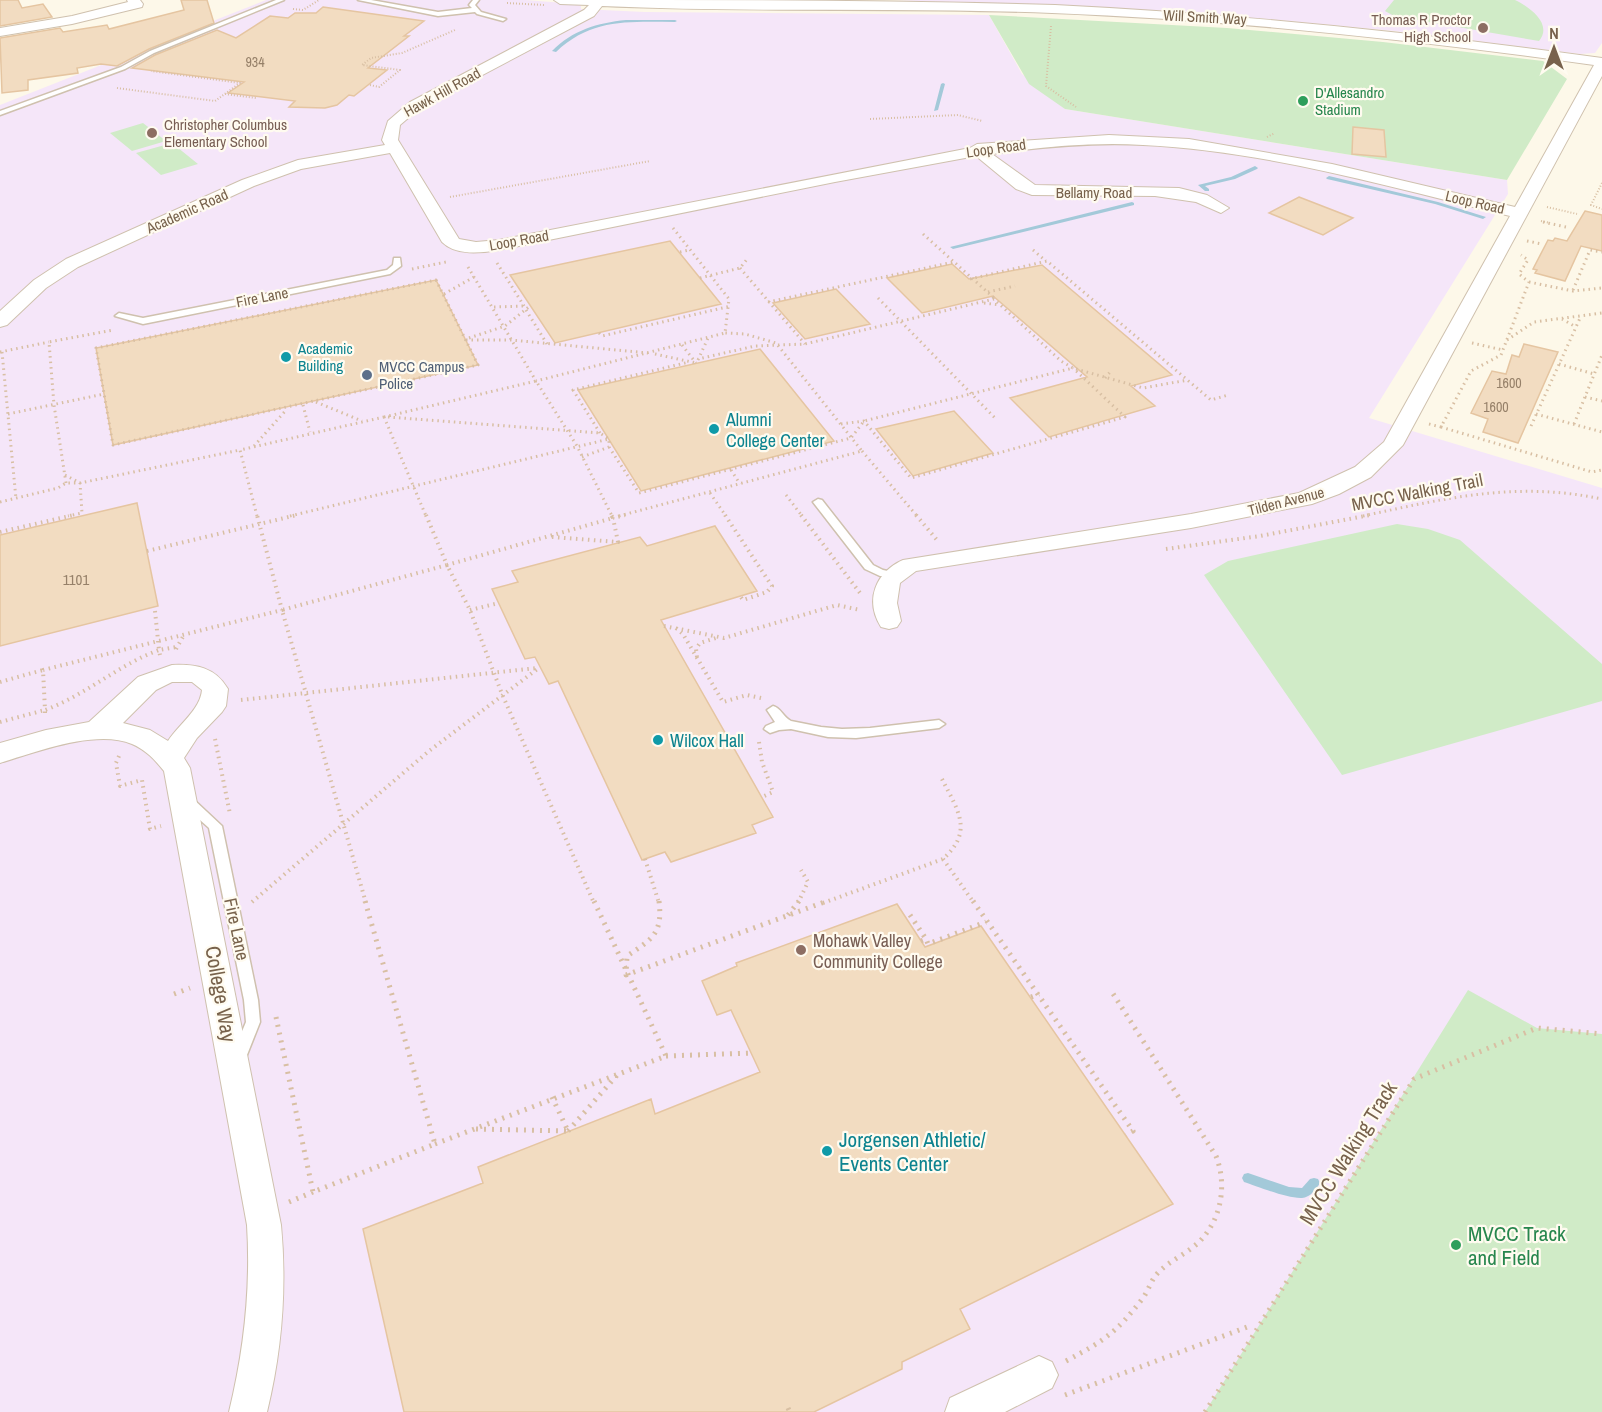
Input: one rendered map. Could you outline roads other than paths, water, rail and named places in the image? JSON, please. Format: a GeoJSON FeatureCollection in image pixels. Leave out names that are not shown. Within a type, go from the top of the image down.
{"type":"FeatureCollection","features":[{"type":"Feature","properties":{"kind":"street"},"geometry":{"type":"LineString","coordinates":[[72,20],[122,0]]}},
{"type":"Feature","properties":{"kind":"street"},"geometry":{"type":"LineString","coordinates":[[0,32],[128,8],[138,4],[133,0]]}},
{"type":"Feature","properties":{"kind":"street"},"geometry":{"type":"LineString","coordinates":[[865,0],[878,5]]}},
{"type":"Feature","properties":{"kind":"street","name":"Hawk Hill Road"},"geometry":{"type":"LineString","coordinates":[[395,148],[390,140],[390,129],[406,110],[589,13],[599,2]]}},
{"type":"Feature","properties":{"kind":"street","name":"Will Smith Way"},"geometry":{"type":"LineString","coordinates":[[554,3],[878,5],[1042,9],[1261,21],[1467,43],[1602,62]]}},
{"type":"Feature","properties":{"kind":"street","name":"Tilden Avenue"},"geometry":{"type":"LineString","coordinates":[[893,576],[904,568],[918,564],[1191,521],[1304,499],[1331,489],[1363,472],[1393,446],[1602,62]]}},
{"type":"Feature","properties":{"kind":"street","name":"Loop Road"},"geometry":{"type":"LineString","coordinates":[[395,148],[448,239],[468,252],[977,150],[1082,139],[1139,140],[1212,146],[1521,213]]}},
{"type":"Feature","properties":{"kind":"street","name":"Academic Road"},"geometry":{"type":"LineString","coordinates":[[0,321],[40,284],[72,263],[249,183],[291,167],[395,148]]}},
{"type":"Feature","properties":{"kind":"street","name":"Bellamy Road"},"geometry":{"type":"LineString","coordinates":[[977,150],[1022,186],[1032,190],[1183,194],[1203,198],[1221,208]]}},
{"type":"Feature","properties":{"kind":"street"},"geometry":{"type":"LineString","coordinates":[[879,616],[884,607],[883,592],[893,576]]}},
{"type":"Feature","properties":{"kind":"street"},"geometry":{"type":"LineString","coordinates":[[0,753],[77,732],[97,730],[134,735],[148,741],[171,757],[188,731],[213,706],[215,689],[203,677],[181,673],[156,678],[131,695],[116,715],[97,730]]}},
{"type":"Feature","properties":{"kind":"street","name":"College Way"},"geometry":{"type":"LineString","coordinates":[[171,757],[177,768],[177,812],[234,1069],[264,1225],[267,1259],[264,1317],[256,1381],[248,1412]]}},
{"type":"Feature","properties":{"kind":"street"},"geometry":{"type":"LineString","coordinates":[[963,1412],[1046,1387]]}},
{"type":"Feature","properties":{"kind":"lane"},"geometry":{"type":"LineString","coordinates":[[0,113],[123,68],[152,52],[281,0]]}},
{"type":"Feature","properties":{"kind":"lane"},"geometry":{"type":"LineString","coordinates":[[361,0],[438,14],[461,10]]}},
{"type":"Feature","properties":{"kind":"lane"},"geometry":{"type":"LineString","coordinates":[[378,0],[431,10],[474,10],[503,19]]}},
{"type":"Feature","properties":{"kind":"lane"},"geometry":{"type":"LineString","coordinates":[[474,10],[472,3],[476,0]]}},
{"type":"Feature","properties":{"kind":"lane","name":"Fire Lane"},"geometry":{"type":"LineString","coordinates":[[119,316],[143,321],[394,270],[397,260]]}},
{"type":"Feature","properties":{"kind":"lane"},"geometry":{"type":"LineString","coordinates":[[818,502],[869,567],[893,576]]}},
{"type":"Feature","properties":{"kind":"lane"},"geometry":{"type":"LineString","coordinates":[[769,707],[781,721],[789,725],[822,733],[858,734],[939,724]]}},
{"type":"Feature","properties":{"kind":"lane"},"geometry":{"type":"LineString","coordinates":[[765,731],[789,725]]}},
{"type":"Feature","properties":{"kind":"waterway"},"geometry":{"type":"LineString","coordinates":[[554,51],[579,32],[610,23],[675,21]]}},
{"type":"Feature","properties":{"kind":"waterway"},"geometry":{"type":"LineString","coordinates":[[936,110],[943,84]]}},
{"type":"Feature","properties":{"kind":"waterway"},"geometry":{"type":"LineString","coordinates":[[1207,190],[1201,185],[1233,178],[1255,168]]}},
{"type":"Feature","properties":{"kind":"waterway"},"geometry":{"type":"LineString","coordinates":[[1329,178],[1436,203],[1483,217]]}},
{"type":"Feature","properties":{"kind":"waterway"},"geometry":{"type":"LineString","coordinates":[[953,247],[1132,204]]}},
{"type":"Feature","properties":{"kind":"waterway"},"geometry":{"type":"LineString","coordinates":[[1248,1178],[1289,1192],[1304,1193],[1314,1183]]}},
{"type":"Feature","properties":{"kind":"place","name":"Thomas R Proctor High School"},"geometry":{"type":"Point","coordinates":[1483,28]}},
{"type":"Feature","properties":{"kind":"place","name":"D'Allesandro Stadium"},"geometry":{"type":"Point","coordinates":[1303,101]}},
{"type":"Feature","properties":{"kind":"place","name":"Christopher Columbus Elementary School"},"geometry":{"type":"Point","coordinates":[152,133]}},
{"type":"Feature","properties":{"kind":"place","name":"Academic Building"},"geometry":{"type":"Point","coordinates":[286,357]}},
{"type":"Feature","properties":{"kind":"place","name":"MVCC Campus Police"},"geometry":{"type":"Point","coordinates":[367,375]}},
{"type":"Feature","properties":{"kind":"place","name":"Alumni College Center"},"geometry":{"type":"Point","coordinates":[714,429]}},
{"type":"Feature","properties":{"kind":"place","name":"Wilcox Hall"},"geometry":{"type":"Point","coordinates":[658,740]}},
{"type":"Feature","properties":{"kind":"place","name":"Mohawk Valley Community College"},"geometry":{"type":"Point","coordinates":[801,950]}},
{"type":"Feature","properties":{"kind":"place","name":"Jorgensen Athletic/ Events Center"},"geometry":{"type":"Point","coordinates":[827,1151]}},
{"type":"Feature","properties":{"kind":"place","name":"MVCC Track and Field"},"geometry":{"type":"Point","coordinates":[1456,1245]}}]}
